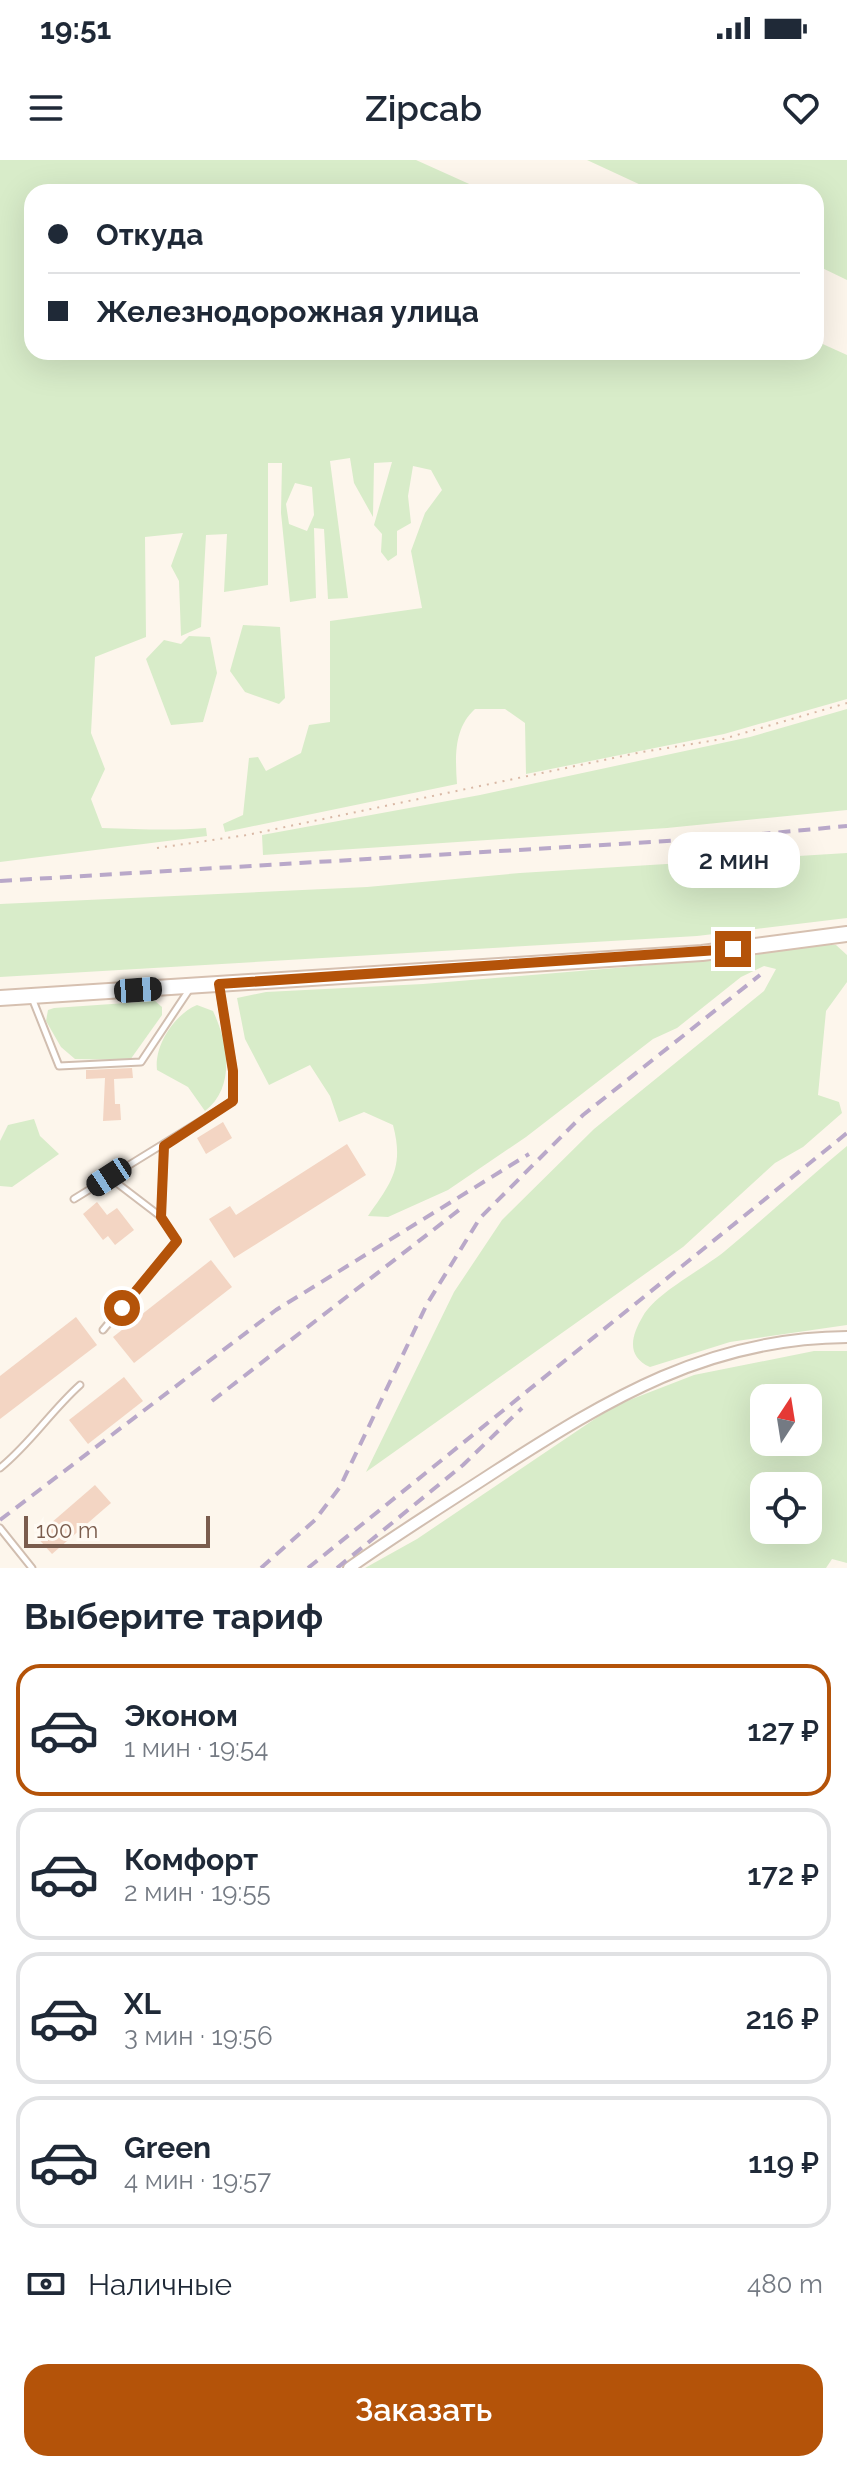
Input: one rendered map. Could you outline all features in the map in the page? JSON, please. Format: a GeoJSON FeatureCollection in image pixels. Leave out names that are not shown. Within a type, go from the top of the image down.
{"type":"FeatureCollection","features":[{"type":"Feature","properties":{"kind":"main road"},"geometry":{"type":"LineString","coordinates":[[0,998],[702,953],[847,934]]}},
{"type":"Feature","properties":{"kind":"street"},"geometry":{"type":"LineString","coordinates":[[349,1568],[561,1430],[646,1382],[736,1349],[795,1339],[847,1337]]}},
{"type":"Feature","properties":{"kind":"lane"},"geometry":{"type":"LineString","coordinates":[[74,1199],[233,1101],[233,1071],[219,984]]}},
{"type":"Feature","properties":{"kind":"lane"},"geometry":{"type":"LineString","coordinates":[[31,997],[59,1066],[141,1062],[191,986]]}},
{"type":"Feature","properties":{"kind":"lane"},"geometry":{"type":"LineString","coordinates":[[161,1217],[164,1146]]}},
{"type":"Feature","properties":{"kind":"lane"},"geometry":{"type":"LineString","coordinates":[[103,1330],[177,1241],[161,1217],[109,1177]]}},
{"type":"Feature","properties":{"kind":"lane"},"geometry":{"type":"LineString","coordinates":[[0,1468],[19,1453],[57,1406],[80,1385]]}},
{"type":"Feature","properties":{"kind":"lane"},"geometry":{"type":"LineString","coordinates":[[0,1528],[32,1568]]}},
{"type":"Feature","properties":{"kind":"path"},"geometry":{"type":"LineString","coordinates":[[157,848],[247,835],[642,752],[723,739],[847,703]]}},
{"type":"Feature","properties":{"kind":"green space"},"geometry":{"type":"Polygon","coordinates":[[[0,160],[416,160],[469,184],[24,184],[24,360],[824,360],[824,345],[847,355],[847,699],[724,734],[526,774],[525,723],[505,709],[475,709],[460,734],[456,753],[457,784],[225,832],[223,824],[243,815],[249,758],[258,757],[266,771],[301,753],[309,725],[330,722],[330,621],[422,608],[411,551],[425,513],[442,490],[431,470],[413,466],[408,496],[411,523],[397,531],[397,555],[388,561],[381,552],[382,534],[374,525],[392,462],[374,463],[373,517],[354,483],[350,458],[330,461],[348,598],[328,599],[324,529],[314,528],[316,598],[290,602],[281,513],[282,463],[268,463],[268,585],[224,592],[227,534],[206,535],[201,627],[181,636],[179,581],[171,566],[183,533],[145,537],[146,637],[95,657],[91,733],[105,769],[91,799],[102,828],[206,828],[207,836],[0,862],[0,160]],[[295,483],[286,504],[289,524],[307,531],[314,515],[312,487],[295,483]]]}},
{"type":"Feature","properties":{"kind":"green space"},"geometry":{"type":"Polygon","coordinates":[[[587,160],[847,160],[847,280],[824,269],[824,184],[639,184],[587,160]]]}},
{"type":"Feature","properties":{"kind":"green space"},"geometry":{"type":"Polygon","coordinates":[[[243,625],[280,627],[285,698],[279,704],[245,692],[230,671],[243,625]]]}},
{"type":"Feature","properties":{"kind":"green space"},"geometry":{"type":"Polygon","coordinates":[[[189,636],[210,637],[217,673],[203,722],[171,725],[146,659],[164,640],[181,644],[189,636]]]}},
{"type":"Feature","properties":{"kind":"green space"},"geometry":{"type":"Polygon","coordinates":[[[847,709],[847,810],[667,828],[263,855],[262,835],[480,795],[750,737],[847,709]]]}},
{"type":"Feature","properties":{"kind":"green space"},"geometry":{"type":"Polygon","coordinates":[[[847,853],[847,918],[697,936],[0,977],[0,904],[367,887],[520,873],[847,853]]]}},
{"type":"Feature","properties":{"kind":"green space"},"geometry":{"type":"Polygon","coordinates":[[[836,945],[847,955],[847,982],[826,1011],[818,1095],[839,1102],[842,1113],[803,1147],[775,1163],[683,1247],[366,1472],[454,1292],[502,1220],[594,1129],[764,991],[776,969],[764,966],[741,977],[677,1028],[653,1039],[526,1137],[448,1190],[388,1217],[368,1216],[394,1174],[397,1152],[393,1125],[364,1112],[339,1122],[330,1096],[310,1065],[269,1085],[245,1039],[237,998],[266,992],[423,984],[699,961],[836,945]]]}},
{"type":"Feature","properties":{"kind":"green space"},"geometry":{"type":"Polygon","coordinates":[[[155,1001],[162,1007],[162,1015],[130,1060],[75,1059],[61,1047],[46,1021],[48,1010],[54,1008],[155,1001]]]}},
{"type":"Feature","properties":{"kind":"green space"},"geometry":{"type":"Polygon","coordinates":[[[197,1005],[213,1011],[225,1050],[225,1077],[221,1090],[205,1111],[188,1087],[157,1070],[159,1051],[168,1032],[181,1015],[197,1005]]]}},
{"type":"Feature","properties":{"kind":"green space"},"geometry":{"type":"Polygon","coordinates":[[[34,1119],[40,1136],[59,1154],[12,1187],[0,1186],[0,1141],[8,1125],[34,1119]]]}},
{"type":"Feature","properties":{"kind":"green space"},"geometry":{"type":"Polygon","coordinates":[[[847,1146],[847,1325],[730,1342],[650,1367],[642,1362],[633,1345],[639,1323],[649,1307],[725,1251],[847,1146]]]}},
{"type":"Feature","properties":{"kind":"green space"},"geometry":{"type":"Polygon","coordinates":[[[814,1351],[847,1351],[847,1563],[832,1559],[826,1568],[365,1568],[417,1539],[614,1406],[694,1375],[814,1351]]]}},
{"type":"Feature","properties":{"kind":"building"},"geometry":{"type":"Polygon","coordinates":[[[132,1068],[133,1078],[114,1079],[115,1104],[120,1104],[121,1120],[103,1121],[105,1078],[86,1079],[86,1070],[132,1068]]]}},
{"type":"Feature","properties":{"kind":"building"},"geometry":{"type":"Polygon","coordinates":[[[223,1122],[232,1138],[206,1154],[197,1138],[223,1122]]]}},
{"type":"Feature","properties":{"kind":"building"},"geometry":{"type":"Polygon","coordinates":[[[347,1144],[366,1175],[234,1258],[209,1219],[230,1206],[236,1215],[347,1144]]]}},
{"type":"Feature","properties":{"kind":"building"},"geometry":{"type":"Polygon","coordinates":[[[97,1202],[107,1215],[117,1208],[134,1230],[115,1245],[108,1236],[103,1240],[83,1214],[97,1202]]]}},
{"type":"Feature","properties":{"kind":"building"},"geometry":{"type":"Polygon","coordinates":[[[211,1260],[232,1287],[134,1363],[113,1337],[211,1260]]]}},
{"type":"Feature","properties":{"kind":"building"},"geometry":{"type":"Polygon","coordinates":[[[76,1317],[97,1345],[0,1419],[0,1376],[76,1317]]]}},
{"type":"Feature","properties":{"kind":"building"},"geometry":{"type":"Polygon","coordinates":[[[124,1377],[143,1401],[88,1444],[69,1420],[124,1377]]]}},
{"type":"Feature","properties":{"kind":"building"},"geometry":{"type":"Polygon","coordinates":[[[95,1485],[111,1503],[52,1554],[36,1536],[95,1485]]]}},
{"type":"Feature","properties":{"kind":"railway"},"geometry":{"type":"LineString","coordinates":[[0,881],[718,838],[847,826]]}},
{"type":"Feature","properties":{"kind":"railway"},"geometry":{"type":"LineString","coordinates":[[261,1568],[315,1520],[340,1487],[427,1304],[480,1218],[583,1115],[760,975]]}},
{"type":"Feature","properties":{"kind":"railway"},"geometry":{"type":"LineString","coordinates":[[308,1568],[847,1133]]}},
{"type":"Feature","properties":{"kind":"railway"},"geometry":{"type":"LineString","coordinates":[[0,1520],[276,1310],[529,1154]]}},
{"type":"Feature","properties":{"kind":"railway"},"geometry":{"type":"LineString","coordinates":[[212,1401],[459,1210]]}},
{"type":"Feature","properties":{"kind":"railway"},"geometry":{"type":"LineString","coordinates":[[337,1568],[463,1465],[522,1408]]}},
{"type":"Feature","properties":{"kind":"route"},"geometry":{"type":"LineString","coordinates":[[122,1308],[177,1241],[161,1217],[164,1146],[233,1101],[233,1071],[219,984],[733,949]]}}]}
